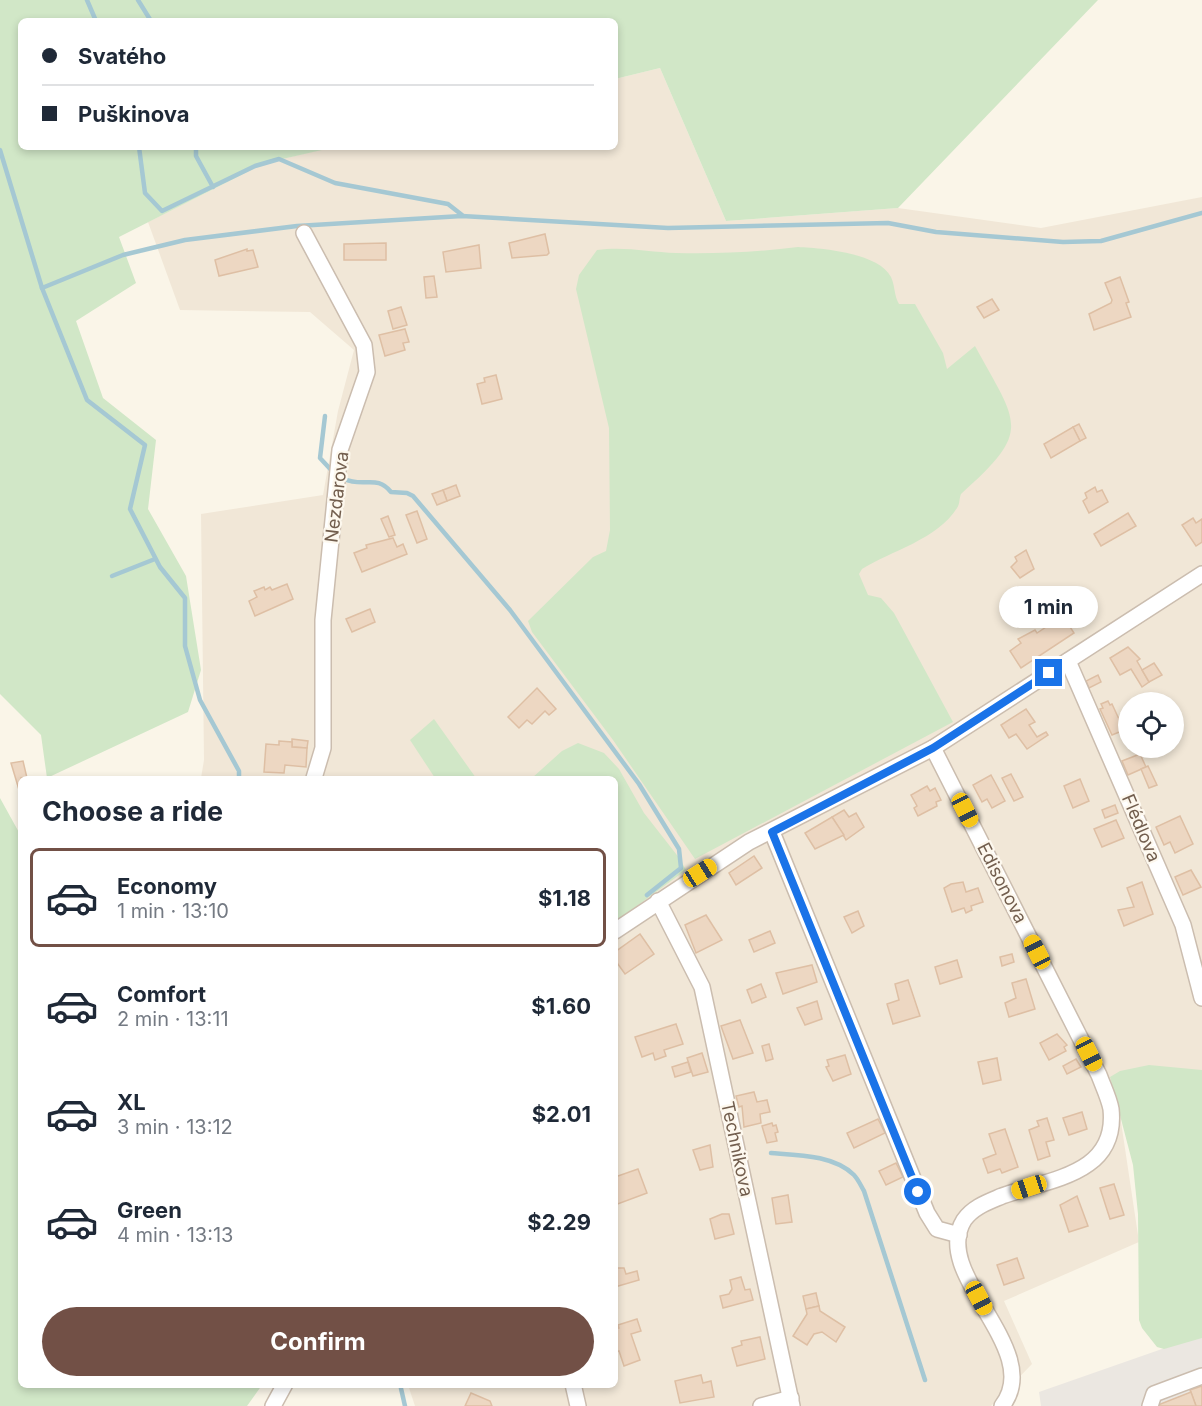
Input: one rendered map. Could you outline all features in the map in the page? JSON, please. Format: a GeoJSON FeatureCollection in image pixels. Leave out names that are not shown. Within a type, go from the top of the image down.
{"type":"FeatureCollection","features":[{"type":"Feature","properties":{"kind":"street","name":"Nezdarova"},"geometry":{"type":"LineString","coordinates":[[304,233],[364,345],[367,372],[340,450],[323,620],[323,748],[315,776]]}},
{"type":"Feature","properties":{"kind":"street"},"geometry":{"type":"LineString","coordinates":[[618,929],[749,842],[933,748],[1202,574]]}},
{"type":"Feature","properties":{"kind":"street","name":"Flédlova"},"geometry":{"type":"LineString","coordinates":[[1068,661],[1183,925],[1202,998]]}},
{"type":"Feature","properties":{"kind":"street","name":"Edisonova"},"geometry":{"type":"LineString","coordinates":[[933,748],[1099,1075],[1111,1108],[1110,1138],[1096,1160],[1072,1173],[980,1205],[964,1220],[958,1234]]}},
{"type":"Feature","properties":{"kind":"street"},"geometry":{"type":"LineString","coordinates":[[772,832],[927,1213],[937,1229],[958,1234],[958,1256],[1011,1358],[1011,1379],[1007,1400],[1002,1406]]}},
{"type":"Feature","properties":{"kind":"street","name":"Technikova"},"geometry":{"type":"LineString","coordinates":[[658,901],[702,987],[792,1402]]}},
{"type":"Feature","properties":{"kind":"street"},"geometry":{"type":"LineString","coordinates":[[1150,1406],[1154,1394],[1202,1376]]}},
{"type":"Feature","properties":{"kind":"street"},"geometry":{"type":"LineString","coordinates":[[574,1388],[578,1406]]}},
{"type":"Feature","properties":{"kind":"street"},"geometry":{"type":"LineString","coordinates":[[761,1406],[792,1402]]}},
{"type":"Feature","properties":{"kind":"shaded area"},"geometry":{"type":"Polygon","coordinates":[[[660,68],[726,221],[898,208],[1041,228],[1202,197],[1202,1070],[1114,1075],[1139,1242],[1004,1301],[1032,1364],[991,1406],[415,1406],[409,1388],[618,1388],[618,776],[201,776],[204,760],[201,514],[323,495],[338,411],[354,350],[310,312],[180,310],[148,222],[265,163],[319,150],[618,150],[618,78],[660,68]]]}},
{"type":"Feature","properties":{"kind":"shaded area"},"geometry":{"type":"Polygon","coordinates":[[[1202,1335],[1202,1406],[1041,1406],[1039,1392],[1202,1335]]]}},
{"type":"Feature","properties":{"kind":"green space"},"geometry":{"type":"Polygon","coordinates":[[[0,0],[1098,0],[898,208],[726,221],[660,68],[618,78],[618,18],[18,18],[18,150],[322,150],[265,163],[119,237],[136,283],[76,321],[103,398],[156,440],[148,509],[186,576],[201,670],[188,712],[51,776],[47,776],[41,735],[0,694],[0,0]]]}},
{"type":"Feature","properties":{"kind":"green space"},"geometry":{"type":"Polygon","coordinates":[[[798,247],[849,253],[875,262],[885,269],[891,277],[899,304],[915,304],[943,353],[947,369],[975,346],[1001,393],[1011,426],[1008,440],[1000,455],[961,494],[958,506],[949,519],[926,536],[862,569],[859,574],[868,595],[881,598],[894,613],[953,722],[695,859],[613,740],[532,632],[528,621],[593,557],[606,551],[610,530],[609,428],[576,289],[579,275],[597,250],[627,249],[707,253],[798,247]]]}},
{"type":"Feature","properties":{"kind":"green space"},"geometry":{"type":"Polygon","coordinates":[[[434,719],[475,776],[434,776],[410,740],[434,719]]]}},
{"type":"Feature","properties":{"kind":"green space"},"geometry":{"type":"Polygon","coordinates":[[[578,743],[604,753],[619,769],[644,813],[686,870],[618,920],[618,776],[534,776],[562,751],[578,743]]]}},
{"type":"Feature","properties":{"kind":"green space"},"geometry":{"type":"Polygon","coordinates":[[[0,798],[18,831],[18,1388],[260,1388],[247,1406],[0,1406],[0,798]]]}},
{"type":"Feature","properties":{"kind":"green space"},"geometry":{"type":"Polygon","coordinates":[[[1149,1065],[1202,1070],[1202,1338],[1164,1349],[1157,1347],[1142,1328],[1139,1320],[1138,1214],[1133,1165],[1110,1077],[1120,1071],[1149,1065]]]}},
{"type":"Feature","properties":{"kind":"building"},"geometry":{"type":"Polygon","coordinates":[[[545,234],[549,253],[547,255],[512,258],[509,243],[545,234]]]}},
{"type":"Feature","properties":{"kind":"building"},"geometry":{"type":"Polygon","coordinates":[[[386,243],[386,260],[344,260],[344,244],[386,243]]]}},
{"type":"Feature","properties":{"kind":"building"},"geometry":{"type":"Polygon","coordinates":[[[479,245],[481,268],[446,272],[443,252],[479,245]]]}},
{"type":"Feature","properties":{"kind":"building"},"geometry":{"type":"Polygon","coordinates":[[[247,249],[247,251],[253,250],[258,267],[219,276],[215,260],[247,249]]]}},
{"type":"Feature","properties":{"kind":"building"},"geometry":{"type":"Polygon","coordinates":[[[434,276],[437,297],[426,298],[424,277],[434,276]]]}},
{"type":"Feature","properties":{"kind":"building"},"geometry":{"type":"Polygon","coordinates":[[[1120,277],[1129,302],[1126,303],[1131,317],[1094,330],[1089,314],[1111,303],[1112,300],[1105,283],[1120,277]]]}},
{"type":"Feature","properties":{"kind":"building"},"geometry":{"type":"Polygon","coordinates":[[[992,299],[999,310],[984,318],[977,307],[992,299]]]}},
{"type":"Feature","properties":{"kind":"building"},"geometry":{"type":"Polygon","coordinates":[[[401,307],[407,325],[393,329],[388,311],[401,307]]]}},
{"type":"Feature","properties":{"kind":"building"},"geometry":{"type":"Polygon","coordinates":[[[405,329],[409,342],[403,343],[405,350],[385,356],[379,335],[405,329]]]}},
{"type":"Feature","properties":{"kind":"building"},"geometry":{"type":"Polygon","coordinates":[[[496,375],[502,399],[482,404],[477,384],[485,382],[484,378],[496,375]]]}},
{"type":"Feature","properties":{"kind":"building"},"geometry":{"type":"Polygon","coordinates":[[[1079,424],[1086,438],[1080,441],[1073,427],[1079,424]]]}},
{"type":"Feature","properties":{"kind":"building"},"geometry":{"type":"Polygon","coordinates":[[[1073,427],[1080,441],[1051,458],[1044,444],[1073,427]]]}},
{"type":"Feature","properties":{"kind":"building"},"geometry":{"type":"Polygon","coordinates":[[[456,485],[460,496],[447,501],[443,490],[456,485]]]}},
{"type":"Feature","properties":{"kind":"building"},"geometry":{"type":"Polygon","coordinates":[[[1095,487],[1097,492],[1102,490],[1108,502],[1089,513],[1083,501],[1087,498],[1085,493],[1095,487]]]}},
{"type":"Feature","properties":{"kind":"building"},"geometry":{"type":"Polygon","coordinates":[[[443,490],[447,501],[437,505],[432,494],[443,490]]]}},
{"type":"Feature","properties":{"kind":"building"},"geometry":{"type":"Polygon","coordinates":[[[417,511],[427,539],[417,543],[406,515],[417,511]]]}},
{"type":"Feature","properties":{"kind":"building"},"geometry":{"type":"Polygon","coordinates":[[[1128,513],[1136,526],[1101,546],[1094,534],[1128,513]]]}},
{"type":"Feature","properties":{"kind":"building"},"geometry":{"type":"Polygon","coordinates":[[[388,516],[395,535],[389,537],[381,519],[388,516]]]}},
{"type":"Feature","properties":{"kind":"building"},"geometry":{"type":"Polygon","coordinates":[[[1193,518],[1196,523],[1202,519],[1202,542],[1196,546],[1182,525],[1193,518]]]}},
{"type":"Feature","properties":{"kind":"building"},"geometry":{"type":"Polygon","coordinates":[[[393,538],[397,547],[403,544],[407,554],[362,572],[354,553],[367,548],[366,545],[393,538]]]}},
{"type":"Feature","properties":{"kind":"building"},"geometry":{"type":"Polygon","coordinates":[[[1026,550],[1034,569],[1020,578],[1011,567],[1017,561],[1015,557],[1026,550]]]}},
{"type":"Feature","properties":{"kind":"building"},"geometry":{"type":"Polygon","coordinates":[[[287,584],[293,599],[255,616],[249,601],[257,597],[254,591],[264,587],[265,590],[270,587],[272,590],[287,584]]]}},
{"type":"Feature","properties":{"kind":"building"},"geometry":{"type":"Polygon","coordinates":[[[1054,602],[1074,633],[1021,668],[1010,651],[1021,643],[1018,639],[1035,630],[1037,633],[1052,623],[1043,609],[1054,602]]]}},
{"type":"Feature","properties":{"kind":"building"},"geometry":{"type":"Polygon","coordinates":[[[1028,603],[1032,610],[1018,619],[1014,611],[1028,603]]]}},
{"type":"Feature","properties":{"kind":"building"},"geometry":{"type":"Polygon","coordinates":[[[370,609],[375,622],[352,632],[346,619],[370,609]]]}},
{"type":"Feature","properties":{"kind":"building"},"geometry":{"type":"Polygon","coordinates":[[[1128,647],[1140,659],[1137,661],[1149,682],[1142,687],[1131,669],[1120,675],[1110,658],[1128,647]]]}},
{"type":"Feature","properties":{"kind":"building"},"geometry":{"type":"Polygon","coordinates":[[[1154,663],[1162,675],[1149,682],[1142,670],[1154,663]]]}},
{"type":"Feature","properties":{"kind":"building"},"geometry":{"type":"Polygon","coordinates":[[[1098,675],[1101,682],[1089,688],[1086,681],[1098,675]]]}},
{"type":"Feature","properties":{"kind":"building"},"geometry":{"type":"Polygon","coordinates":[[[537,688],[556,709],[549,715],[545,711],[532,724],[527,720],[519,728],[508,717],[537,688]]]}},
{"type":"Feature","properties":{"kind":"building"},"geometry":{"type":"Polygon","coordinates":[[[1108,701],[1110,705],[1112,704],[1118,717],[1118,732],[1112,735],[1100,709],[1103,708],[1101,704],[1108,701]]]}},
{"type":"Feature","properties":{"kind":"building"},"geometry":{"type":"Polygon","coordinates":[[[1026,709],[1035,722],[1029,725],[1037,737],[1046,732],[1048,735],[1027,749],[1016,734],[1009,738],[1001,725],[1026,709]]]}},
{"type":"Feature","properties":{"kind":"building"},"geometry":{"type":"Polygon","coordinates":[[[292,739],[308,741],[307,748],[292,747],[292,739]]]}},
{"type":"Feature","properties":{"kind":"building"},"geometry":{"type":"Polygon","coordinates":[[[279,741],[292,742],[292,747],[307,748],[306,767],[285,765],[284,773],[264,772],[266,744],[279,745],[279,741]]]}},
{"type":"Feature","properties":{"kind":"building"},"geometry":{"type":"Polygon","coordinates":[[[1130,758],[1142,758],[1146,767],[1128,775],[1122,761],[1130,758]]]}},
{"type":"Feature","properties":{"kind":"building"},"geometry":{"type":"Polygon","coordinates":[[[23,761],[27,776],[18,776],[18,786],[11,763],[23,761]]]}},
{"type":"Feature","properties":{"kind":"building"},"geometry":{"type":"Polygon","coordinates":[[[1148,766],[1157,785],[1149,788],[1141,769],[1148,766]]]}},
{"type":"Feature","properties":{"kind":"building"},"geometry":{"type":"Polygon","coordinates":[[[1011,774],[1023,797],[1014,801],[1002,778],[1011,774]]]}},
{"type":"Feature","properties":{"kind":"building"},"geometry":{"type":"Polygon","coordinates":[[[991,775],[1005,801],[992,808],[987,799],[982,802],[973,785],[991,775]]]}},
{"type":"Feature","properties":{"kind":"building"},"geometry":{"type":"Polygon","coordinates":[[[1080,779],[1089,801],[1073,808],[1064,786],[1080,779]]]}},
{"type":"Feature","properties":{"kind":"building"},"geometry":{"type":"Polygon","coordinates":[[[927,786],[930,791],[935,788],[941,800],[936,802],[937,806],[918,816],[914,808],[917,806],[911,795],[927,786]]]}},
{"type":"Feature","properties":{"kind":"building"},"geometry":{"type":"Polygon","coordinates":[[[1115,805],[1118,813],[1105,818],[1102,810],[1115,805]]]}},
{"type":"Feature","properties":{"kind":"building"},"geometry":{"type":"Polygon","coordinates":[[[844,810],[849,817],[856,813],[864,827],[846,840],[832,817],[844,810]]]}},
{"type":"Feature","properties":{"kind":"building"},"geometry":{"type":"Polygon","coordinates":[[[1180,816],[1193,844],[1175,853],[1170,842],[1164,845],[1156,827],[1180,816]]]}},
{"type":"Feature","properties":{"kind":"building"},"geometry":{"type":"Polygon","coordinates":[[[832,817],[844,835],[815,849],[805,833],[832,817]]]}},
{"type":"Feature","properties":{"kind":"building"},"geometry":{"type":"Polygon","coordinates":[[[1116,820],[1124,838],[1102,847],[1094,829],[1116,820]]]}},
{"type":"Feature","properties":{"kind":"building"},"geometry":{"type":"Polygon","coordinates":[[[754,856],[762,868],[736,885],[729,873],[754,856]]]}},
{"type":"Feature","properties":{"kind":"building"},"geometry":{"type":"Polygon","coordinates":[[[1191,870],[1201,887],[1183,895],[1175,877],[1191,870]]]}},
{"type":"Feature","properties":{"kind":"building"},"geometry":{"type":"Polygon","coordinates":[[[963,882],[966,892],[978,888],[983,902],[971,906],[972,910],[966,913],[964,908],[952,912],[944,888],[963,882]]]}},
{"type":"Feature","properties":{"kind":"building"},"geometry":{"type":"Polygon","coordinates":[[[1142,882],[1153,914],[1124,926],[1118,910],[1134,907],[1127,888],[1142,882]]]}},
{"type":"Feature","properties":{"kind":"building"},"geometry":{"type":"Polygon","coordinates":[[[858,911],[864,926],[852,933],[844,917],[858,911]]]}},
{"type":"Feature","properties":{"kind":"building"},"geometry":{"type":"Polygon","coordinates":[[[706,915],[722,940],[696,953],[685,925],[706,915]]]}},
{"type":"Feature","properties":{"kind":"building"},"geometry":{"type":"Polygon","coordinates":[[[770,931],[775,943],[754,952],[749,940],[770,931]]]}},
{"type":"Feature","properties":{"kind":"building"},"geometry":{"type":"Polygon","coordinates":[[[640,934],[654,954],[625,974],[618,964],[618,950],[640,934]]]}},
{"type":"Feature","properties":{"kind":"building"},"geometry":{"type":"Polygon","coordinates":[[[1012,954],[1014,962],[1002,966],[1000,957],[1012,954]]]}},
{"type":"Feature","properties":{"kind":"building"},"geometry":{"type":"Polygon","coordinates":[[[957,960],[962,977],[940,984],[935,967],[957,960]]]}},
{"type":"Feature","properties":{"kind":"building"},"geometry":{"type":"Polygon","coordinates":[[[812,965],[817,982],[783,994],[776,973],[812,965]]]}},
{"type":"Feature","properties":{"kind":"building"},"geometry":{"type":"Polygon","coordinates":[[[1026,979],[1035,1009],[1009,1017],[1005,1003],[1016,998],[1012,983],[1026,979]]]}},
{"type":"Feature","properties":{"kind":"building"},"geometry":{"type":"Polygon","coordinates":[[[908,980],[920,1016],[893,1024],[887,1004],[899,1000],[895,984],[908,980]]]}},
{"type":"Feature","properties":{"kind":"building"},"geometry":{"type":"Polygon","coordinates":[[[761,984],[766,997],[752,1003],[747,990],[761,984]]]}},
{"type":"Feature","properties":{"kind":"building"},"geometry":{"type":"Polygon","coordinates":[[[817,1001],[822,1019],[805,1025],[797,1008],[817,1001]]]}},
{"type":"Feature","properties":{"kind":"building"},"geometry":{"type":"Polygon","coordinates":[[[740,1020],[753,1053],[733,1059],[721,1026],[740,1020]]]}},
{"type":"Feature","properties":{"kind":"building"},"geometry":{"type":"Polygon","coordinates":[[[676,1024],[683,1044],[664,1050],[666,1056],[655,1060],[653,1053],[642,1057],[635,1037],[676,1024]]]}},
{"type":"Feature","properties":{"kind":"building"},"geometry":{"type":"Polygon","coordinates":[[[1057,1034],[1067,1045],[1064,1047],[1066,1051],[1049,1060],[1040,1043],[1057,1034]]]}},
{"type":"Feature","properties":{"kind":"building"},"geometry":{"type":"Polygon","coordinates":[[[769,1044],[773,1059],[766,1061],[762,1046],[769,1044]]]}},
{"type":"Feature","properties":{"kind":"building"},"geometry":{"type":"Polygon","coordinates":[[[702,1053],[708,1072],[693,1076],[687,1058],[702,1053]]]}},
{"type":"Feature","properties":{"kind":"building"},"geometry":{"type":"Polygon","coordinates":[[[845,1055],[851,1074],[833,1081],[826,1067],[829,1066],[827,1060],[845,1055]]]}},
{"type":"Feature","properties":{"kind":"building"},"geometry":{"type":"Polygon","coordinates":[[[997,1058],[1001,1080],[983,1084],[978,1062],[997,1058]]]}},
{"type":"Feature","properties":{"kind":"building"},"geometry":{"type":"Polygon","coordinates":[[[1076,1059],[1081,1067],[1067,1074],[1063,1066],[1076,1059]]]}},
{"type":"Feature","properties":{"kind":"building"},"geometry":{"type":"Polygon","coordinates":[[[688,1062],[691,1072],[675,1077],[672,1067],[688,1062]]]}},
{"type":"Feature","properties":{"kind":"building"},"geometry":{"type":"Polygon","coordinates":[[[754,1092],[757,1102],[767,1100],[770,1112],[760,1114],[761,1123],[744,1127],[742,1106],[739,1107],[736,1096],[754,1092]]]}},
{"type":"Feature","properties":{"kind":"building"},"geometry":{"type":"Polygon","coordinates":[[[1082,1112],[1087,1129],[1069,1135],[1063,1118],[1082,1112]]]}},
{"type":"Feature","properties":{"kind":"building"},"geometry":{"type":"Polygon","coordinates":[[[1047,1118],[1054,1140],[1046,1142],[1050,1156],[1038,1160],[1029,1130],[1039,1126],[1037,1121],[1047,1118]]]}},
{"type":"Feature","properties":{"kind":"building"},"geometry":{"type":"Polygon","coordinates":[[[878,1119],[885,1133],[854,1148],[847,1133],[878,1119]]]}},
{"type":"Feature","properties":{"kind":"building"},"geometry":{"type":"Polygon","coordinates":[[[772,1123],[773,1126],[776,1125],[778,1132],[775,1133],[777,1141],[767,1143],[762,1126],[772,1123]]]}},
{"type":"Feature","properties":{"kind":"building"},"geometry":{"type":"Polygon","coordinates":[[[1005,1129],[1018,1167],[1002,1173],[1000,1169],[988,1173],[983,1159],[996,1154],[989,1134],[1005,1129]]]}},
{"type":"Feature","properties":{"kind":"building"},"geometry":{"type":"Polygon","coordinates":[[[710,1145],[713,1167],[700,1170],[693,1150],[710,1145]]]}},
{"type":"Feature","properties":{"kind":"building"},"geometry":{"type":"Polygon","coordinates":[[[896,1163],[903,1177],[886,1185],[879,1171],[896,1163]]]}},
{"type":"Feature","properties":{"kind":"building"},"geometry":{"type":"Polygon","coordinates":[[[638,1169],[647,1193],[618,1204],[618,1176],[638,1169]]]}},
{"type":"Feature","properties":{"kind":"building"},"geometry":{"type":"Polygon","coordinates":[[[1114,1184],[1124,1215],[1110,1219],[1100,1188],[1114,1184]]]}},
{"type":"Feature","properties":{"kind":"building"},"geometry":{"type":"Polygon","coordinates":[[[788,1195],[792,1222],[776,1224],[772,1198],[788,1195]]]}},
{"type":"Feature","properties":{"kind":"building"},"geometry":{"type":"Polygon","coordinates":[[[1077,1196],[1088,1226],[1069,1232],[1060,1205],[1077,1196]]]}},
{"type":"Feature","properties":{"kind":"building"},"geometry":{"type":"Polygon","coordinates":[[[729,1214],[734,1234],[715,1239],[710,1219],[729,1214]]]}},
{"type":"Feature","properties":{"kind":"building"},"geometry":{"type":"Polygon","coordinates":[[[1017,1258],[1024,1278],[1004,1285],[997,1265],[1017,1258]]]}},
{"type":"Feature","properties":{"kind":"building"},"geometry":{"type":"Polygon","coordinates":[[[618,1268],[624,1268],[626,1274],[637,1271],[639,1280],[618,1286],[618,1268]]]}},
{"type":"Feature","properties":{"kind":"building"},"geometry":{"type":"Polygon","coordinates":[[[741,1277],[745,1290],[750,1289],[753,1300],[723,1308],[720,1296],[729,1294],[732,1289],[730,1280],[741,1277]]]}},
{"type":"Feature","properties":{"kind":"building"},"geometry":{"type":"Polygon","coordinates":[[[816,1293],[819,1306],[806,1309],[803,1296],[816,1293]]]}},
{"type":"Feature","properties":{"kind":"building"},"geometry":{"type":"Polygon","coordinates":[[[819,1306],[820,1311],[845,1327],[836,1342],[822,1332],[814,1334],[807,1345],[793,1336],[807,1314],[806,1309],[819,1306]]]}},
{"type":"Feature","properties":{"kind":"building"},"geometry":{"type":"Polygon","coordinates":[[[637,1319],[641,1331],[631,1334],[640,1360],[624,1366],[618,1351],[618,1325],[637,1319]]]}},
{"type":"Feature","properties":{"kind":"building"},"geometry":{"type":"Polygon","coordinates":[[[760,1337],[765,1359],[737,1366],[732,1348],[742,1345],[741,1341],[760,1337]]]}},
{"type":"Feature","properties":{"kind":"building"},"geometry":{"type":"Polygon","coordinates":[[[701,1375],[703,1383],[711,1381],[714,1397],[680,1403],[675,1381],[701,1375]]]}},
{"type":"Feature","properties":{"kind":"building"},"geometry":{"type":"Polygon","coordinates":[[[1202,1386],[1202,1406],[1196,1406],[1190,1390],[1202,1386]]]}},
{"type":"Feature","properties":{"kind":"building"},"geometry":{"type":"Polygon","coordinates":[[[1191,1392],[1196,1406],[1158,1406],[1158,1405],[1191,1392]]]}},
{"type":"Feature","properties":{"kind":"building"},"geometry":{"type":"Polygon","coordinates":[[[471,1393],[490,1401],[492,1406],[465,1406],[471,1393]]]}},
{"type":"Feature","properties":{"kind":"waterway"},"geometry":{"type":"LineString","coordinates":[[87,0],[95,18]]}},
{"type":"Feature","properties":{"kind":"waterway"},"geometry":{"type":"LineString","coordinates":[[138,0],[149,18]]}},
{"type":"Feature","properties":{"kind":"waterway"},"geometry":{"type":"LineString","coordinates":[[0,150],[42,288],[123,255],[185,240],[297,226],[462,216],[668,228],[888,223],[936,232],[1063,242],[1101,241],[1202,213]]}},
{"type":"Feature","properties":{"kind":"waterway"},"geometry":{"type":"LineString","coordinates":[[139,150],[145,193],[162,211],[255,166],[279,159],[335,183],[448,204],[462,215]]}},
{"type":"Feature","properties":{"kind":"waterway"},"geometry":{"type":"LineString","coordinates":[[196,150],[196,156],[213,187]]}},
{"type":"Feature","properties":{"kind":"waterway"},"geometry":{"type":"LineString","coordinates":[[42,288],[87,400],[145,445],[130,509],[160,567],[185,598],[185,646],[200,700],[239,771],[239,776]]}},
{"type":"Feature","properties":{"kind":"waterway"},"geometry":{"type":"LineString","coordinates":[[325,416],[320,458],[333,472]]}},
{"type":"Feature","properties":{"kind":"waterway"},"geometry":{"type":"LineString","coordinates":[[344,479],[375,482],[391,492],[407,493],[413,496],[510,610],[639,784],[679,849],[681,868],[647,895]]}},
{"type":"Feature","properties":{"kind":"waterway"},"geometry":{"type":"LineString","coordinates":[[112,576],[155,559]]}},
{"type":"Feature","properties":{"kind":"waterway"},"geometry":{"type":"LineString","coordinates":[[771,1153],[826,1160],[846,1168],[857,1178],[864,1191],[925,1380]]}},
{"type":"Feature","properties":{"kind":"waterway"},"geometry":{"type":"LineString","coordinates":[[401,1388],[405,1406]]}},
{"type":"Feature","properties":{"kind":"route"},"geometry":{"type":"LineString","coordinates":[[918,1192],[772,832],[933,748],[1049,673]]}}]}
